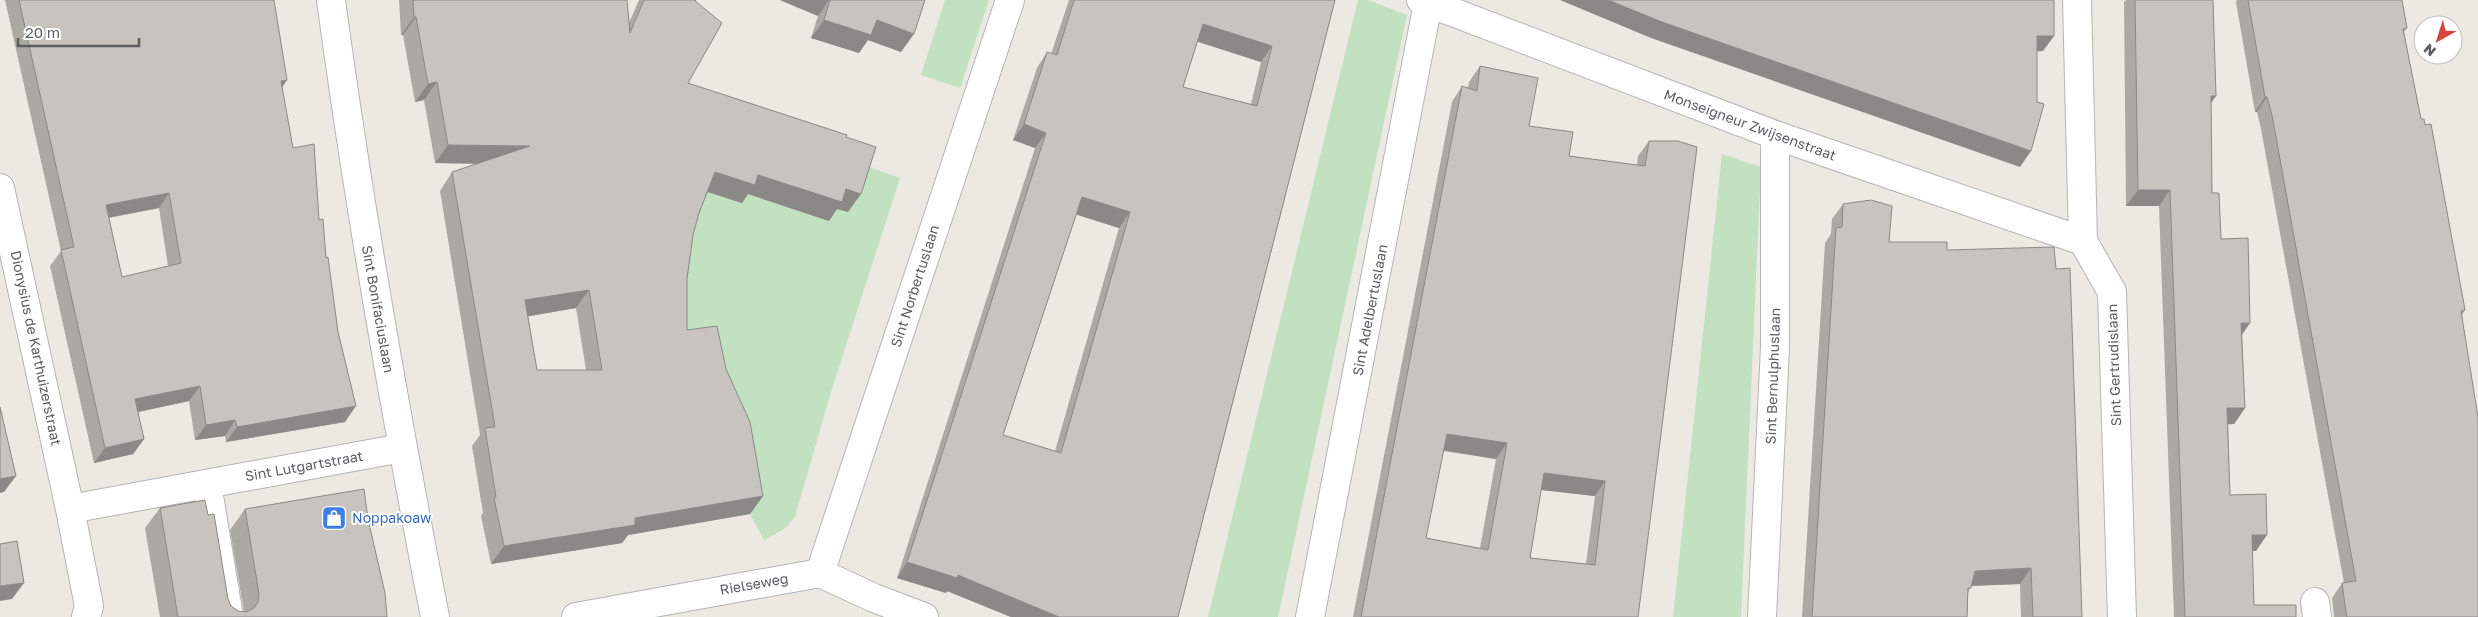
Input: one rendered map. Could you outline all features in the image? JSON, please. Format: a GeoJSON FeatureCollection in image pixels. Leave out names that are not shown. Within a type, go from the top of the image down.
{"type":"FeatureCollection","features":[{"type":"Feature","properties":{"kind":"street","name":"Sint Bonifaciuslaan"},"geometry":{"type":"LineString","coordinates":[[331,0],[350,146],[402,448],[435,617]]}},
{"type":"Feature","properties":{"kind":"street","name":"Sint Norbertuslaan"},"geometry":{"type":"LineString","coordinates":[[820,573],[1010,0]]}},
{"type":"Feature","properties":{"kind":"street","name":"Sint Gertrudislaan"},"geometry":{"type":"LineString","coordinates":[[2077,0],[2083,241],[2112,292],[2122,617]]}},
{"type":"Feature","properties":{"kind":"street","name":"Monseigneur Zwijsenstraat"},"geometry":{"type":"LineString","coordinates":[[1424,1],[1775,135],[2083,241]]}},
{"type":"Feature","properties":{"kind":"street","name":"Sint Adelbertuslaan"},"geometry":{"type":"LineString","coordinates":[[1310,617],[1424,1]]}},
{"type":"Feature","properties":{"kind":"street","name":"Sint Bernulphuslaan"},"geometry":{"type":"LineString","coordinates":[[1762,617],[1776,347],[1775,135]]}},
{"type":"Feature","properties":{"kind":"street","name":"Dionysius de Karthuizerstraat"},"geometry":{"type":"LineString","coordinates":[[0,188],[70,508]]}},
{"type":"Feature","properties":{"kind":"street","name":"Sint Lutgartstraat"},"geometry":{"type":"LineString","coordinates":[[70,508],[402,448]]}},
{"type":"Feature","properties":{"kind":"street"},"geometry":{"type":"LineString","coordinates":[[207,484],[230,617]]}},
{"type":"Feature","properties":{"kind":"street"},"geometry":{"type":"LineString","coordinates":[[70,508],[89,606],[86,617]]}},
{"type":"Feature","properties":{"kind":"street","name":"Rielseweg"},"geometry":{"type":"LineString","coordinates":[[576,617],[820,573]]}},
{"type":"Feature","properties":{"kind":"street"},"geometry":{"type":"LineString","coordinates":[[820,573],[874,598],[924,617]]}},
{"type":"Feature","properties":{"kind":"green space"},"geometry":{"type":"Polygon","coordinates":[[[945,0],[989,0],[960,88],[921,75],[945,0]]]}},
{"type":"Feature","properties":{"kind":"green space"},"geometry":{"type":"Polygon","coordinates":[[[1358,0],[1369,0],[1407,15],[1278,617],[1208,617],[1358,0]]]}},
{"type":"Feature","properties":{"kind":"green space"},"geometry":{"type":"Polygon","coordinates":[[[1722,154],[1761,167],[1741,617],[1673,617],[1722,154]]]}},
{"type":"Feature","properties":{"kind":"green space"},"geometry":{"type":"Polygon","coordinates":[[[864,165],[900,178],[831,392],[795,517],[784,529],[764,540],[750,514],[739,446],[674,320],[690,186],[745,193],[829,221],[833,208],[848,212],[864,165]]]}},
{"type":"Feature","properties":{"kind":"building"},"geometry":{"type":"Polygon","coordinates":[[[19,0],[274,0],[287,80],[281,81],[293,148],[314,144],[319,220],[323,219],[326,258],[328,257],[338,332],[356,406],[237,427],[235,420],[206,425],[200,386],[135,399],[144,439],[105,448],[61,250],[74,247],[19,0]],[[169,193],[106,205],[122,277],[181,263],[169,193]]]}},
{"type":"Feature","properties":{"kind":"building"},"geometry":{"type":"Polygon","coordinates":[[[413,0],[627,0],[630,33],[644,0],[696,0],[722,23],[688,83],[847,135],[846,137],[876,147],[861,194],[846,189],[842,202],[758,175],[755,185],[715,172],[699,213],[693,235],[687,279],[687,330],[717,326],[726,369],[750,422],[763,496],[635,518],[635,525],[504,546],[494,498],[496,497],[485,428],[495,427],[452,172],[530,146],[448,145],[437,82],[428,84],[416,17],[414,17],[413,0]],[[589,290],[525,300],[537,370],[602,370],[589,290]]]}},
{"type":"Feature","properties":{"kind":"building"},"geometry":{"type":"Polygon","coordinates":[[[830,0],[925,0],[914,34],[877,20],[871,35],[824,20],[830,0]]]}},
{"type":"Feature","properties":{"kind":"building"},"geometry":{"type":"Polygon","coordinates":[[[1074,0],[1335,0],[1178,617],[1059,617],[958,575],[957,578],[907,562],[1046,133],[1024,124],[1047,52],[1057,55],[1074,0]],[[1203,24],[1183,87],[1257,106],[1272,46],[1203,24]],[[1082,197],[1003,435],[1061,453],[1130,212],[1082,197]]]}},
{"type":"Feature","properties":{"kind":"building"},"geometry":{"type":"Polygon","coordinates":[[[1608,0],[2054,0],[2054,36],[2037,36],[2037,102],[2044,104],[2031,151],[1662,22],[1608,0]]]}},
{"type":"Feature","properties":{"kind":"building"},"geometry":{"type":"Polygon","coordinates":[[[2135,0],[2213,0],[2216,96],[2211,96],[2212,193],[2219,193],[2221,239],[2248,238],[2250,323],[2241,323],[2245,408],[2227,408],[2230,495],[2266,494],[2267,535],[2252,535],[2254,605],[2296,605],[2296,617],[2185,617],[2170,190],[2138,190],[2135,0]]]}},
{"type":"Feature","properties":{"kind":"building"},"geometry":{"type":"Polygon","coordinates":[[[2248,0],[2402,0],[2407,28],[2403,29],[2421,119],[2424,119],[2425,125],[2431,124],[2465,310],[2461,311],[2478,417],[2478,617],[2347,617],[2342,583],[2356,581],[2272,115],[2267,97],[2265,97],[2248,0]]]}},
{"type":"Feature","properties":{"kind":"building"},"geometry":{"type":"Polygon","coordinates":[[[1480,66],[1538,78],[1529,126],[1573,132],[1569,156],[1645,166],[1649,141],[1678,141],[1697,147],[1638,617],[1361,617],[1462,86],[1477,91],[1480,66]],[[1447,434],[1426,538],[1488,550],[1507,443],[1447,434]],[[1544,473],[1530,558],[1595,565],[1605,481],[1544,473]]]}},
{"type":"Feature","properties":{"kind":"building"},"geometry":{"type":"Polygon","coordinates":[[[1871,200],[1892,206],[1889,242],[1947,242],[1947,250],[2054,247],[2056,269],[2070,268],[2082,617],[2033,617],[2031,568],[1975,571],[1971,588],[1968,588],[1967,617],[1812,617],[1836,228],[1842,227],[1843,204],[1871,200]]]}},
{"type":"Feature","properties":{"kind":"building"},"geometry":{"type":"Polygon","coordinates":[[[0,407],[16,476],[0,479],[0,407]]]}},
{"type":"Feature","properties":{"kind":"building"},"geometry":{"type":"Polygon","coordinates":[[[364,489],[368,519],[385,593],[387,617],[178,617],[160,508],[205,500],[208,515],[214,514],[228,599],[231,606],[238,611],[246,612],[254,608],[258,602],[259,594],[245,509],[364,489]]]}},
{"type":"Feature","properties":{"kind":"building"},"geometry":{"type":"Polygon","coordinates":[[[17,541],[24,583],[0,586],[0,544],[17,541]]]}},
{"type":"Feature","properties":{"kind":"place","name":"Noppakoaw"},"geometry":{"type":"Point","coordinates":[334,518]}}]}
